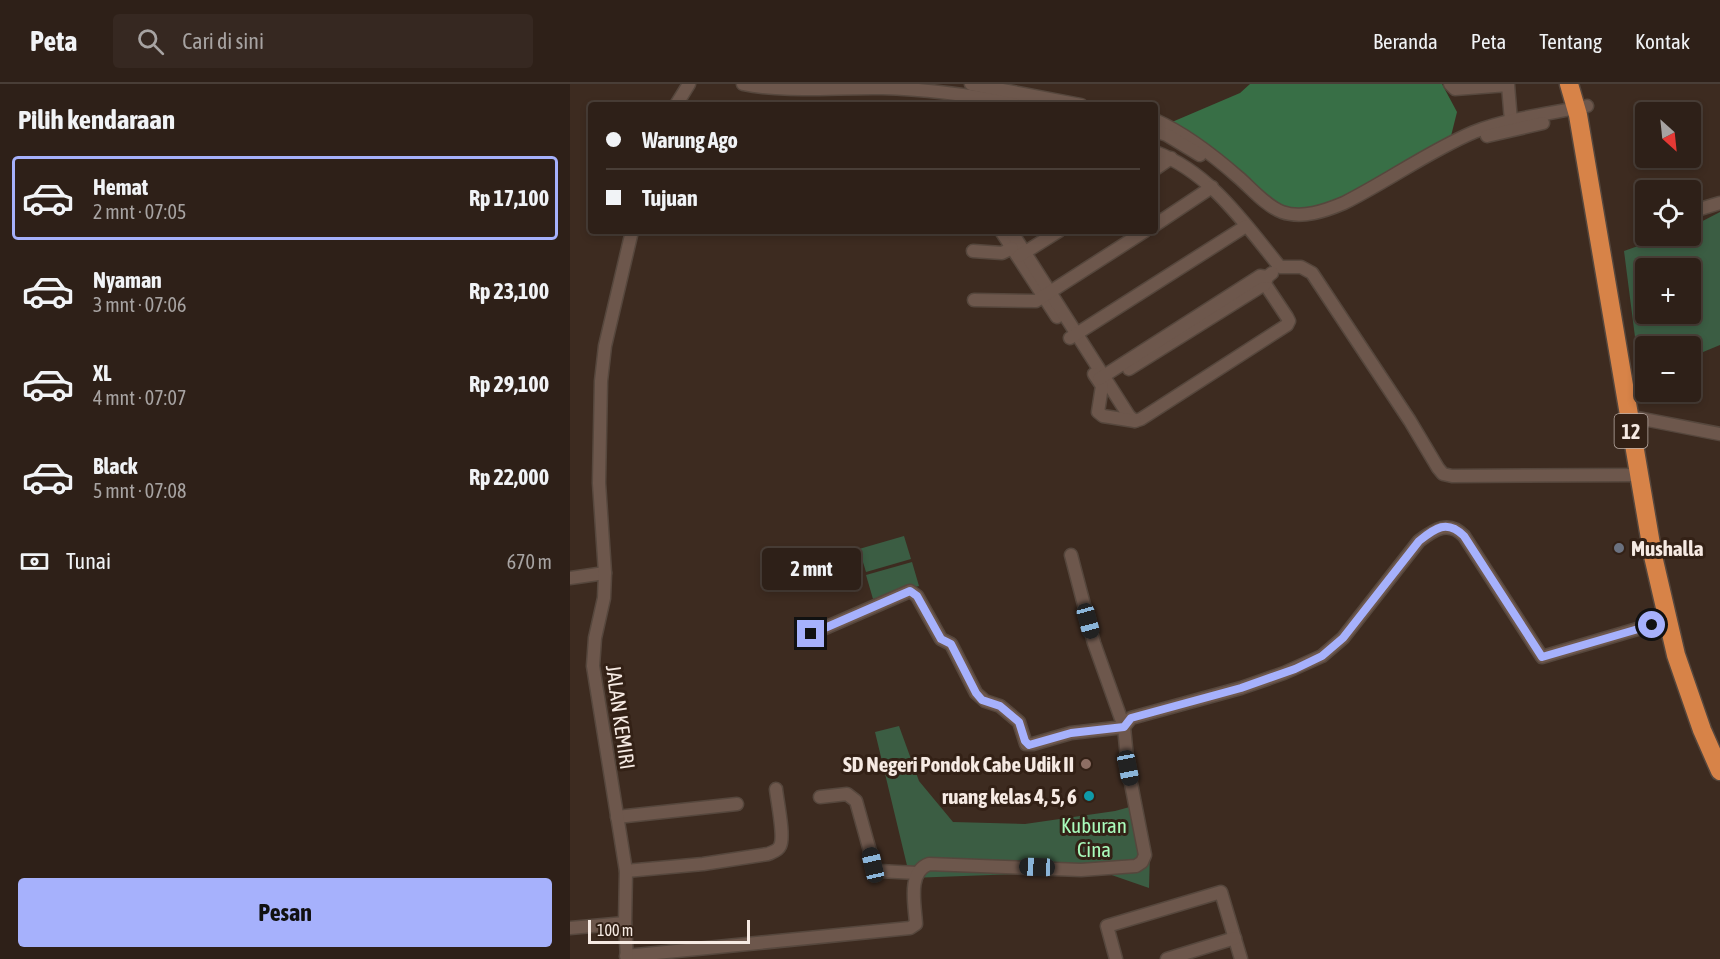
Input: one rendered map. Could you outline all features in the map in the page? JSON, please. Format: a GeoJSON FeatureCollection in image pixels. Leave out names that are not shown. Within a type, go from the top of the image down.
{"type":"FeatureCollection","features":[{"type":"Feature","properties":{"kind":"highway","name":"12"},"geometry":{"type":"LineString","coordinates":[[1569,84],[1582,111],[1662,554],[1685,652],[1720,740]]}},
{"type":"Feature","properties":{"kind":"highway","name":"12"},"geometry":{"type":"LineString","coordinates":[[1581,84],[1582,111],[1653,556],[1676,655],[1702,730],[1720,771]]}},
{"type":"Feature","properties":{"kind":"street"},"geometry":{"type":"LineString","coordinates":[[678,102],[689,84]]}},
{"type":"Feature","properties":{"kind":"street"},"geometry":{"type":"LineString","coordinates":[[743,84],[796,88],[884,88],[951,92],[1007,102]]}},
{"type":"Feature","properties":{"kind":"street"},"geometry":{"type":"LineString","coordinates":[[971,84],[1065,102]]}},
{"type":"Feature","properties":{"kind":"street"},"geometry":{"type":"LineString","coordinates":[[1450,84],[1455,89],[1513,85],[1511,121]]}},
{"type":"Feature","properties":{"kind":"street"},"geometry":{"type":"LineString","coordinates":[[1158,121],[1175,129],[1213,155],[1281,212],[1306,214],[1328,210],[1344,203],[1455,141],[1476,132],[1511,121],[1582,111]]}},
{"type":"Feature","properties":{"kind":"street"},"geometry":{"type":"LineString","coordinates":[[1158,132],[1210,161],[1278,218],[1304,220],[1326,216],[1343,209],[1468,141],[1582,111]]}},
{"type":"Feature","properties":{"kind":"street"},"geometry":{"type":"LineString","coordinates":[[1158,153],[1172,158],[1212,187],[1280,267]]}},
{"type":"Feature","properties":{"kind":"street"},"geometry":{"type":"LineString","coordinates":[[1158,167],[1172,158]]}},
{"type":"Feature","properties":{"kind":"street"},"geometry":{"type":"LineString","coordinates":[[1158,223],[1212,187]]}},
{"type":"Feature","properties":{"kind":"street"},"geometry":{"type":"LineString","coordinates":[[1701,209],[1720,203]]}},
{"type":"Feature","properties":{"kind":"street"},"geometry":{"type":"LineString","coordinates":[[1074,336],[1246,226]]}},
{"type":"Feature","properties":{"kind":"street","name":"JALAN KEMIRI"},"geometry":{"type":"LineString","coordinates":[[626,957],[626,871],[593,666],[595,638],[604,598],[605,573],[599,483],[601,381],[605,346],[631,234]]}},
{"type":"Feature","properties":{"kind":"street"},"geometry":{"type":"LineString","coordinates":[[1003,234],[1047,295],[1103,381],[1135,421]]}},
{"type":"Feature","properties":{"kind":"street"},"geometry":{"type":"LineString","coordinates":[[1012,234],[1018,253]]}},
{"type":"Feature","properties":{"kind":"street"},"geometry":{"type":"LineString","coordinates":[[973,251],[1018,253],[1053,234]]}},
{"type":"Feature","properties":{"kind":"street"},"geometry":{"type":"LineString","coordinates":[[974,300],[1032,302],[1047,295],[1140,234]]}},
{"type":"Feature","properties":{"kind":"street"},"geometry":{"type":"LineString","coordinates":[[1266,280],[1280,267],[1301,267],[1312,273],[1443,474],[1452,476],[1639,475]]}},
{"type":"Feature","properties":{"kind":"street"},"geometry":{"type":"LineString","coordinates":[[1260,276],[1266,280],[1287,316],[1289,321],[1287,325],[1135,421],[1103,417],[1098,412],[1103,381],[1260,276]]}},
{"type":"Feature","properties":{"kind":"street"},"geometry":{"type":"LineString","coordinates":[[1638,418],[1720,434]]}},
{"type":"Feature","properties":{"kind":"street"},"geometry":{"type":"LineString","coordinates":[[811,634],[910,591],[917,596],[941,639],[951,644],[976,693],[982,700],[1000,706],[1019,722],[1026,744],[1033,744],[1071,733],[1124,727],[1131,718],[1241,688],[1322,656],[1343,638],[1419,541],[1443,526],[1452,527],[1464,536],[1542,657],[1668,620]]}},
{"type":"Feature","properties":{"kind":"street"},"geometry":{"type":"LineString","coordinates":[[626,957],[910,928],[916,924],[915,883],[917,873],[922,866],[929,864],[1081,870],[1136,866],[1142,862],[1145,855],[1128,768],[1124,727],[1094,643],[1071,555]]}},
{"type":"Feature","properties":{"kind":"street"},"geometry":{"type":"LineString","coordinates":[[570,578],[605,573]]}},
{"type":"Feature","properties":{"kind":"street"},"geometry":{"type":"LineString","coordinates":[[626,871],[703,864],[768,854],[781,845],[776,789]]}},
{"type":"Feature","properties":{"kind":"street"},"geometry":{"type":"LineString","coordinates":[[820,796],[847,794],[856,801],[874,869],[917,873]]}},
{"type":"Feature","properties":{"kind":"street"},"geometry":{"type":"LineString","coordinates":[[617,817],[738,804]]}},
{"type":"Feature","properties":{"kind":"street"},"geometry":{"type":"LineString","coordinates":[[1116,959],[1107,926],[1221,892],[1241,959]]}},
{"type":"Feature","properties":{"kind":"street"},"geometry":{"type":"LineString","coordinates":[[570,928],[625,923]]}},
{"type":"Feature","properties":{"kind":"street"},"geometry":{"type":"LineString","coordinates":[[1167,959],[1235,938]]}},
{"type":"Feature","properties":{"kind":"green space"},"geometry":{"type":"Polygon","coordinates":[[[1250,84],[1442,84],[1457,112],[1450,140],[1331,208],[1289,211],[1273,205],[1172,122],[1240,93],[1250,84]]]}},
{"type":"Feature","properties":{"kind":"green space"},"geometry":{"type":"Polygon","coordinates":[[[1720,212],[1720,345],[1701,353],[1701,336],[1635,337],[1624,251],[1638,246],[1701,246],[1701,222],[1720,212]]]}},
{"type":"Feature","properties":{"kind":"green space"},"geometry":{"type":"Polygon","coordinates":[[[904,536],[911,559],[866,572],[859,549],[904,536]]]}},
{"type":"Feature","properties":{"kind":"green space"},"geometry":{"type":"Polygon","coordinates":[[[912,562],[919,586],[873,599],[866,575],[912,562]]]}},
{"type":"Feature","properties":{"kind":"green space","name":"Kuburan Cina"},"geometry":{"type":"Polygon","coordinates":[[[899,726],[919,781],[953,822],[1025,824],[1115,811],[1137,805],[1150,853],[1149,888],[1100,871],[910,878],[875,732],[899,726]]]}},
{"type":"Feature","properties":{"kind":"place","name":"Mushalla"},"geometry":{"type":"Point","coordinates":[1619,548]}},
{"type":"Feature","properties":{"kind":"place","name":"SD Negeri Pondok Cabe Udik II"},"geometry":{"type":"Point","coordinates":[1086,764]}},
{"type":"Feature","properties":{"kind":"place","name":"ruang kelas 4, 5, 6"},"geometry":{"type":"Point","coordinates":[1089,796]}},
{"type":"Feature","properties":{"kind":"route"},"geometry":{"type":"LineString","coordinates":[[811,634],[910,591],[917,596],[941,639],[951,644],[976,693],[982,700],[1000,706],[1019,722],[1026,744],[1029,745],[1071,733],[1124,727],[1131,718],[1241,688],[1307,664],[1322,656],[1343,638],[1419,541],[1443,526],[1452,527],[1464,536],[1542,657],[1652,625]]}}]}
